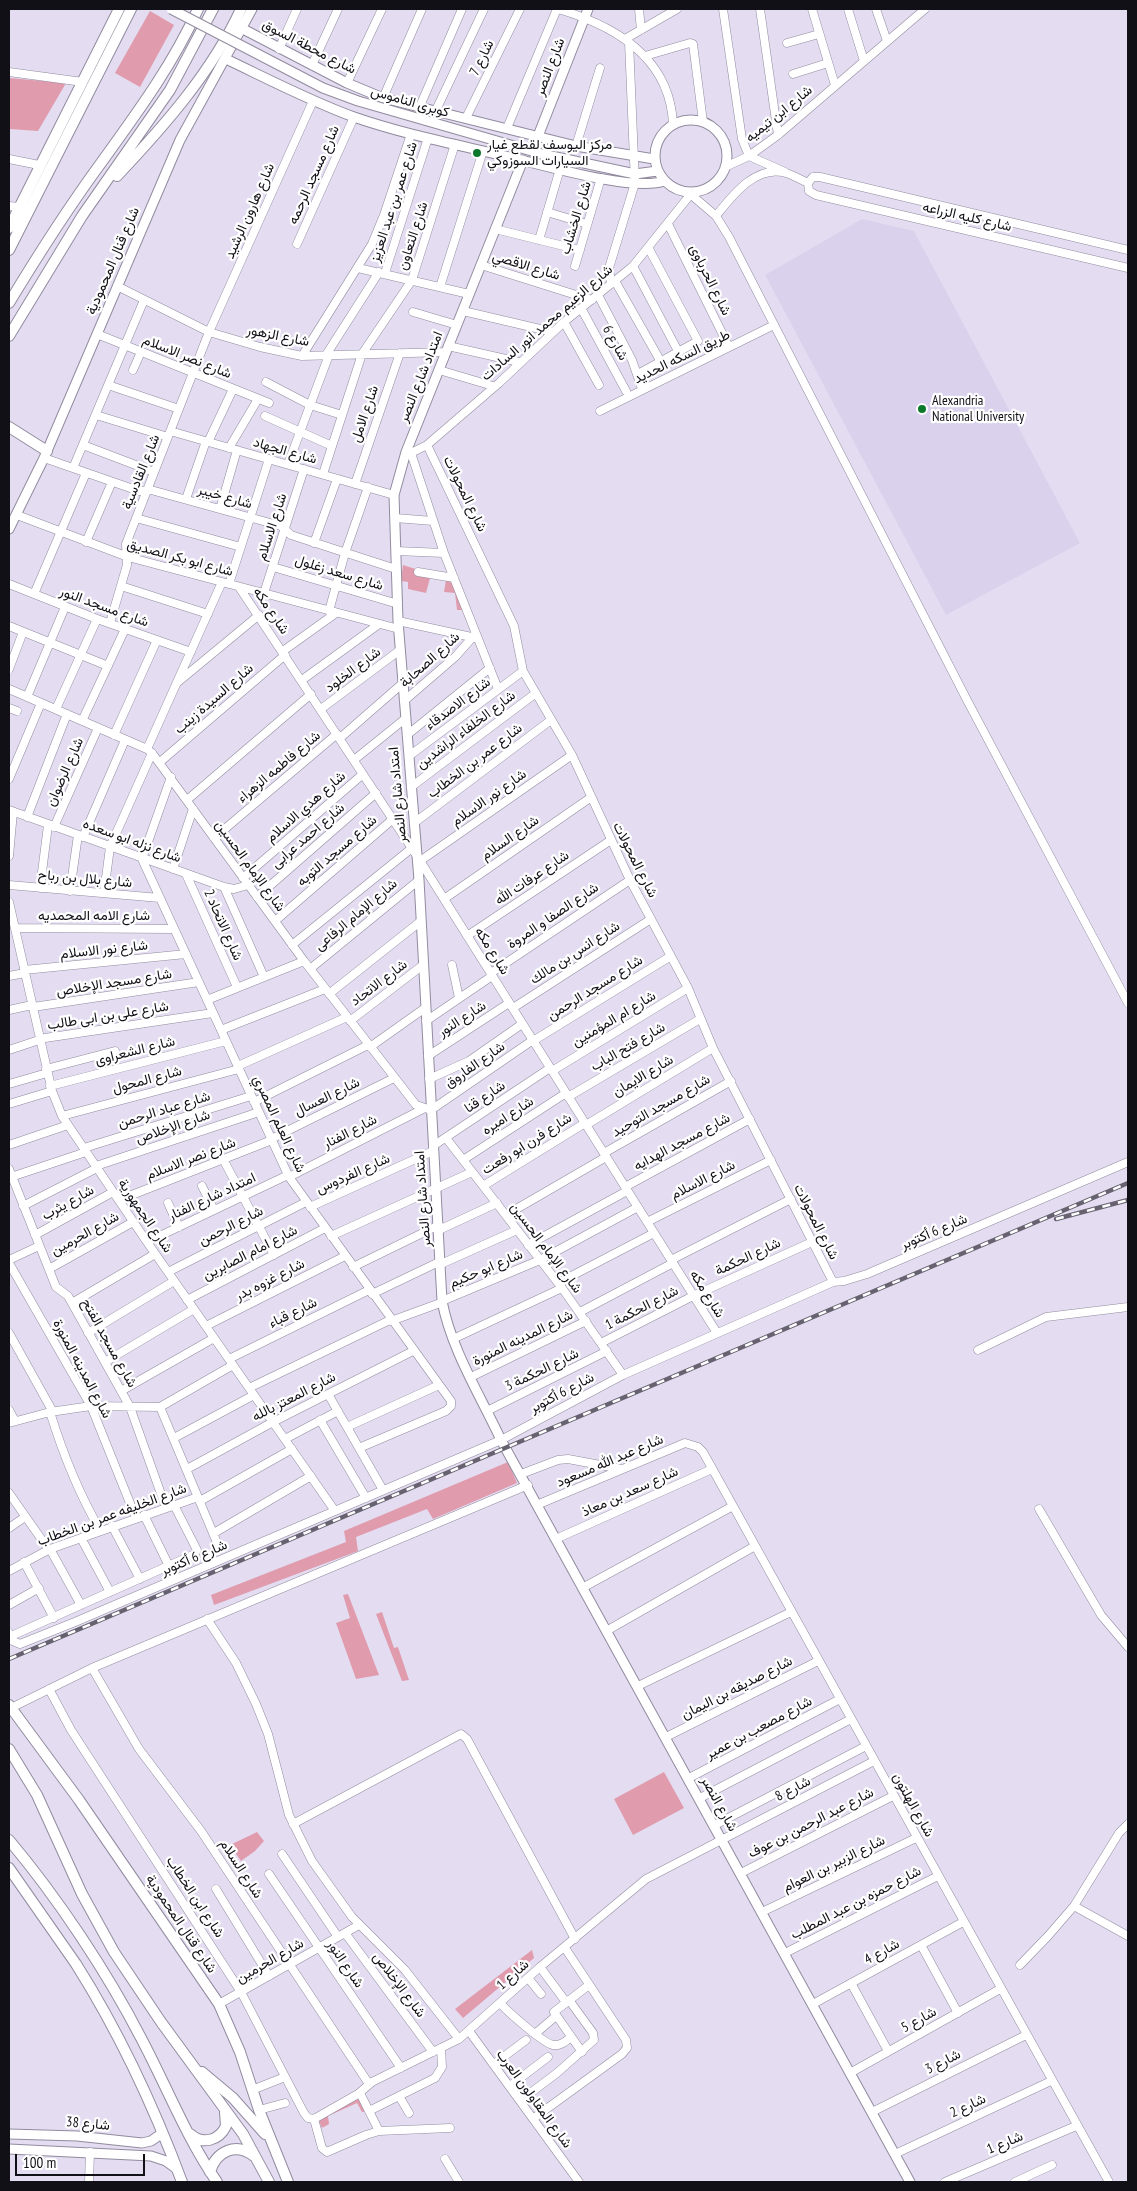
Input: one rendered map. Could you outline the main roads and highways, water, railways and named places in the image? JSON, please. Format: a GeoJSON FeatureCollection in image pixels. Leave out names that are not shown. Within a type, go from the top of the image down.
{"type":"FeatureCollection","features":[{"type":"Feature","properties":{"kind":"main road"},"geometry":{"type":"LineString","coordinates":[[9,228],[14,206],[39,165],[119,9]]}},
{"type":"Feature","properties":{"kind":"main road"},"geometry":{"type":"LineString","coordinates":[[9,250],[131,9]]}},
{"type":"Feature","properties":{"kind":"main road"},"geometry":{"type":"LineString","coordinates":[[9,303],[52,234],[156,86],[181,44],[198,9]]}},
{"type":"Feature","properties":{"kind":"main road"},"geometry":{"type":"LineString","coordinates":[[9,336],[82,216],[156,113],[186,63],[213,9]]}},
{"type":"Feature","properties":{"kind":"main road"},"geometry":{"type":"LineString","coordinates":[[82,216],[170,117],[214,58],[242,9]]}},
{"type":"Feature","properties":{"kind":"main road"},"geometry":{"type":"LineString","coordinates":[[9,427],[45,455]]}},
{"type":"Feature","properties":{"kind":"main road","name":"شارع قنال المحمودية"},"geometry":{"type":"LineString","coordinates":[[10,1706],[79,1800],[219,2004],[240,2052],[258,2110],[288,2182]]}},
{"type":"Feature","properties":{"kind":"main road"},"geometry":{"type":"LineString","coordinates":[[9,1749],[40,1800],[67,1864],[98,1923],[132,1980],[243,2134],[269,2182]]}},
{"type":"Feature","properties":{"kind":"main road"},"geometry":{"type":"LineString","coordinates":[[9,1840],[34,1869],[120,2002],[217,2182]]}},
{"type":"Feature","properties":{"kind":"main road"},"geometry":{"type":"LineString","coordinates":[[9,1868],[75,1964],[103,2011],[136,2076],[182,2182]]}},
{"type":"Feature","properties":{"kind":"main road"},"geometry":{"type":"LineString","coordinates":[[103,2011],[120,2002]]}},
{"type":"Feature","properties":{"kind":"main road"},"geometry":{"type":"LineString","coordinates":[[191,2063],[233,2098],[273,2144]]}},
{"type":"Feature","properties":{"kind":"main road"},"geometry":{"type":"LineString","coordinates":[[190,2133],[198,2139],[215,2138],[226,2126],[224,2110]]}},
{"type":"Feature","properties":{"kind":"main road"},"geometry":{"type":"LineString","coordinates":[[210,2172],[219,2155],[231,2149],[244,2150],[255,2156]]}},
{"type":"Feature","properties":{"kind":"railway"},"geometry":{"type":"LineString","coordinates":[[9,1659],[1128,1183]]}},
{"type":"Feature","properties":{"kind":"railway"},"geometry":{"type":"LineString","coordinates":[[1056,1219],[1128,1200]]}},
{"type":"Feature","properties":{"kind":"place","name":"مركز اليوسف لقطع غيار السيارات السوزوكي"},"geometry":{"type":"Point","coordinates":[477,153]}},
{"type":"Feature","properties":{"kind":"place","name":"Alexandria National University"},"geometry":{"type":"Point","coordinates":[922,409]}}]}
